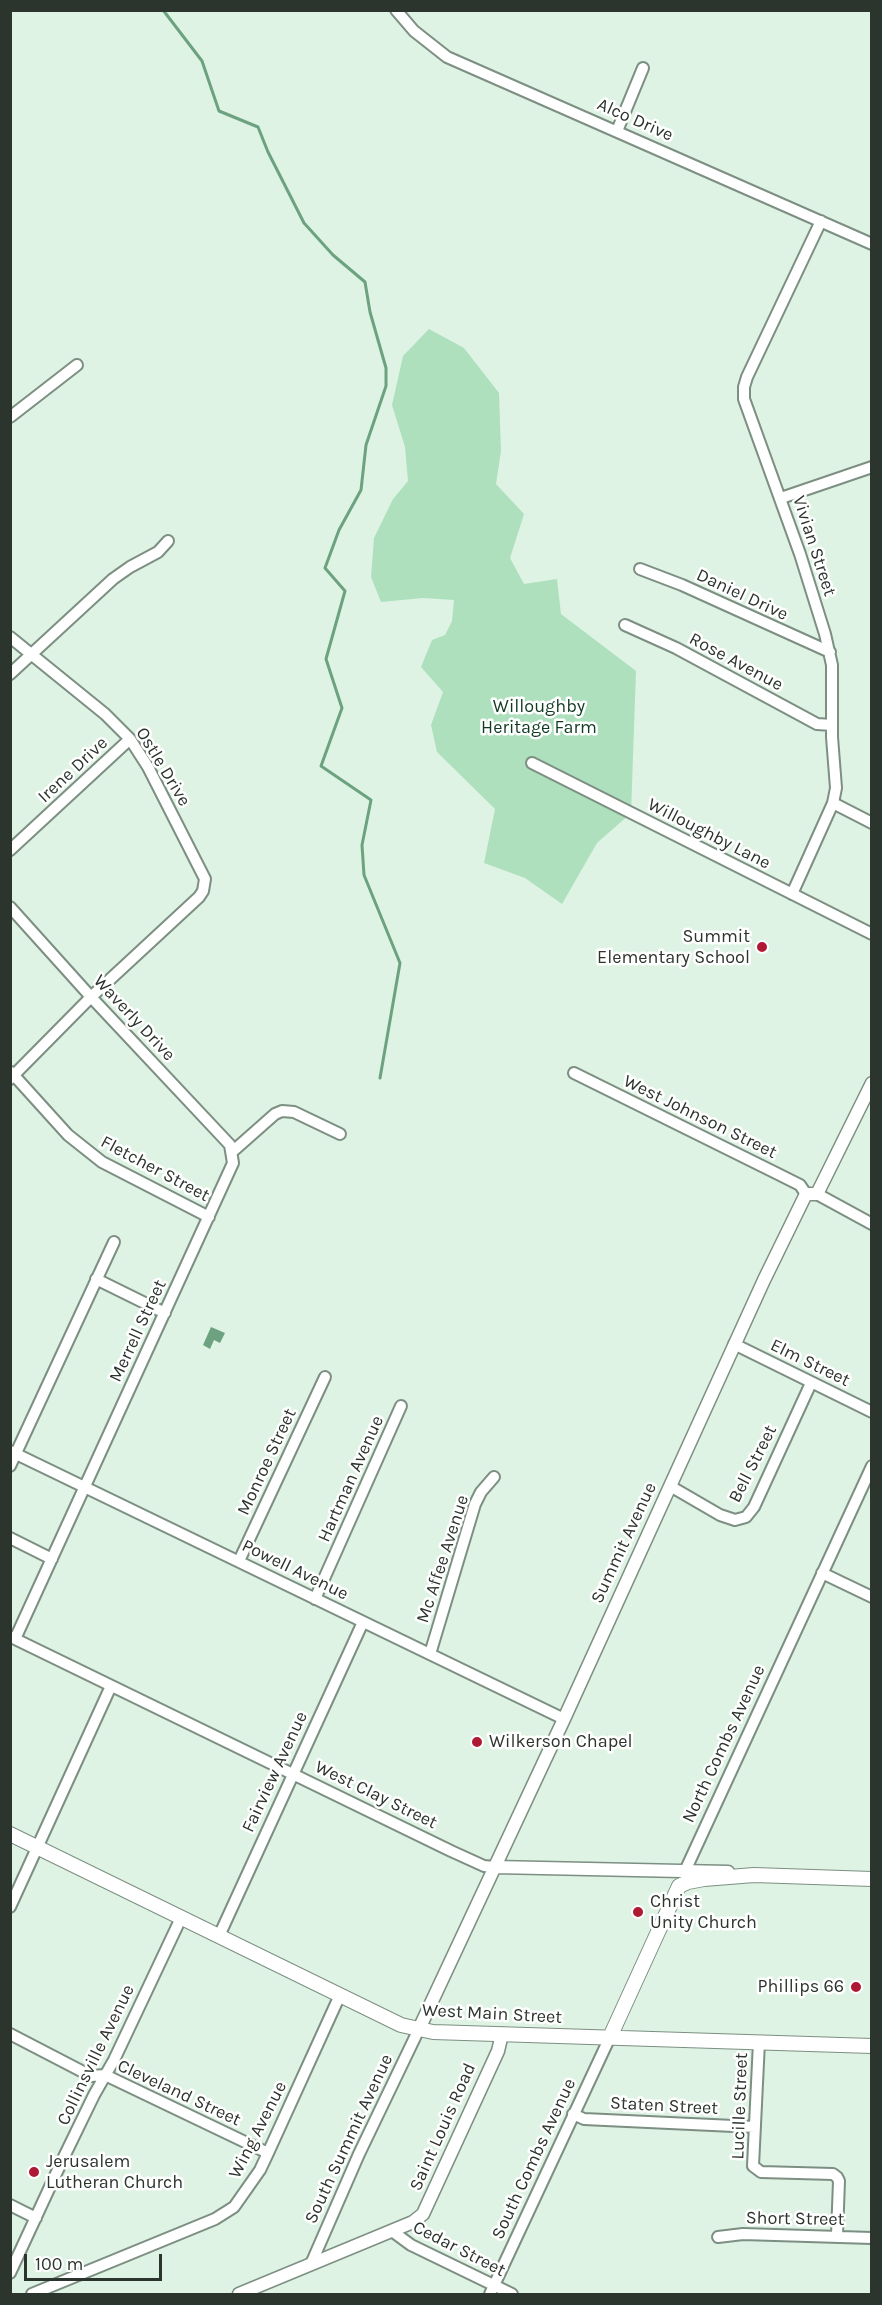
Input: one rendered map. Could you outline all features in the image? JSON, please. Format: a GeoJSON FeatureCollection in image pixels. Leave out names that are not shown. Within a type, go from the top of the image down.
{"type":"FeatureCollection","features":[{"type":"Feature","properties":{"kind":"main road","name":"West Main Street"},"geometry":{"type":"LineString","coordinates":[[10,1834],[401,2025],[419,2029],[502,2034],[872,2046]]}},
{"type":"Feature","properties":{"kind":"main road","name":"West Clay Street"},"geometry":{"type":"LineString","coordinates":[[679,1886],[704,1879],[754,1875],[872,1879]]}},
{"type":"Feature","properties":{"kind":"main road","name":"North Combs Avenue"},"geometry":{"type":"LineString","coordinates":[[610,2037],[679,1886]]}},
{"type":"Feature","properties":{"kind":"street","name":"Alco Drive"},"geometry":{"type":"LineString","coordinates":[[396,10],[414,31],[447,57],[872,244]]}},
{"type":"Feature","properties":{"kind":"street"},"geometry":{"type":"LineString","coordinates":[[617,131],[643,68]]}},
{"type":"Feature","properties":{"kind":"street","name":"Vivian Street"},"geometry":{"type":"LineString","coordinates":[[792,894],[833,803],[836,788],[832,725],[832,665],[830,652],[781,498],[744,399],[744,387],[747,376],[821,221]]}},
{"type":"Feature","properties":{"kind":"street"},"geometry":{"type":"LineString","coordinates":[[10,417],[77,365]]}},
{"type":"Feature","properties":{"kind":"street"},"geometry":{"type":"LineString","coordinates":[[781,498],[872,467]]}},
{"type":"Feature","properties":{"kind":"street"},"geometry":{"type":"LineString","coordinates":[[10,674],[113,579],[158,552],[168,541]]}},
{"type":"Feature","properties":{"kind":"street","name":"Daniel Drive"},"geometry":{"type":"LineString","coordinates":[[640,569],[682,585],[830,652]]}},
{"type":"Feature","properties":{"kind":"street","name":"Rose Avenue"},"geometry":{"type":"LineString","coordinates":[[625,625],[686,653],[817,724],[832,725]]}},
{"type":"Feature","properties":{"kind":"street","name":"Ostle Drive"},"geometry":{"type":"LineString","coordinates":[[10,637],[105,714],[130,739],[148,767],[203,874],[205,887],[199,897],[91,997]]}},
{"type":"Feature","properties":{"kind":"street","name":"Irene Drive"},"geometry":{"type":"LineString","coordinates":[[10,850],[130,739]]}},
{"type":"Feature","properties":{"kind":"street","name":"Willoughby Lane"},"geometry":{"type":"LineString","coordinates":[[532,763],[872,934]]}},
{"type":"Feature","properties":{"kind":"street"},"geometry":{"type":"LineString","coordinates":[[833,803],[872,823]]}},
{"type":"Feature","properties":{"kind":"street","name":"Waverly Drive"},"geometry":{"type":"LineString","coordinates":[[10,907],[230,1145],[232,1152]]}},
{"type":"Feature","properties":{"kind":"street"},"geometry":{"type":"LineString","coordinates":[[12,1075],[91,997]]}},
{"type":"Feature","properties":{"kind":"street","name":"West Johnson Street"},"geometry":{"type":"LineString","coordinates":[[574,1073],[800,1185],[811,1194],[872,1224]]}},
{"type":"Feature","properties":{"kind":"street","name":"Fletcher Street"},"geometry":{"type":"LineString","coordinates":[[12,1075],[68,1135],[102,1162],[209,1217]]}},
{"type":"Feature","properties":{"kind":"street","name":"Summit Avenue"},"geometry":{"type":"LineString","coordinates":[[419,2029],[564,1719],[734,1344],[811,1194],[872,1083]]}},
{"type":"Feature","properties":{"kind":"street"},"geometry":{"type":"LineString","coordinates":[[232,1152],[275,1114],[282,1112],[294,1112],[340,1134]]}},
{"type":"Feature","properties":{"kind":"street","name":"Merrell Street"},"geometry":{"type":"LineString","coordinates":[[13,1638],[52,1559],[209,1217],[233,1163],[232,1152]]}},
{"type":"Feature","properties":{"kind":"street"},"geometry":{"type":"LineString","coordinates":[[10,1466],[13,1453],[114,1242]]}},
{"type":"Feature","properties":{"kind":"street"},"geometry":{"type":"LineString","coordinates":[[96,1279],[165,1313]]}},
{"type":"Feature","properties":{"kind":"street","name":"Elm Street"},"geometry":{"type":"LineString","coordinates":[[734,1344],[872,1412]]}},
{"type":"Feature","properties":{"kind":"street","name":"Monroe Street"},"geometry":{"type":"LineString","coordinates":[[239,1562],[325,1377]]}},
{"type":"Feature","properties":{"kind":"street","name":"Bell Street"},"geometry":{"type":"LineString","coordinates":[[670,1485],[720,1515],[735,1520],[746,1517],[754,1507],[811,1383]]}},
{"type":"Feature","properties":{"kind":"street","name":"Hartman Avenue"},"geometry":{"type":"LineString","coordinates":[[315,1599],[401,1406]]}},
{"type":"Feature","properties":{"kind":"street","name":"Powell Avenue"},"geometry":{"type":"LineString","coordinates":[[13,1453],[564,1719]]}},
{"type":"Feature","properties":{"kind":"street","name":"North Combs Avenue"},"geometry":{"type":"LineString","coordinates":[[679,1886],[872,1466]]}},
{"type":"Feature","properties":{"kind":"street","name":"Mc Affee Avenue"},"geometry":{"type":"LineString","coordinates":[[430,1654],[475,1504],[481,1492],[494,1477]]}},
{"type":"Feature","properties":{"kind":"street"},"geometry":{"type":"LineString","coordinates":[[10,1538],[52,1559]]}},
{"type":"Feature","properties":{"kind":"street"},"geometry":{"type":"LineString","coordinates":[[822,1573],[872,1597]]}},
{"type":"Feature","properties":{"kind":"street","name":"Fairview Avenue"},"geometry":{"type":"LineString","coordinates":[[219,1936],[363,1622]]}},
{"type":"Feature","properties":{"kind":"street","name":"West Clay Street"},"geometry":{"type":"LineString","coordinates":[[13,1638],[484,1866],[741,1872],[754,1875]]}},
{"type":"Feature","properties":{"kind":"street"},"geometry":{"type":"LineString","coordinates":[[10,1907],[111,1686]]}},
{"type":"Feature","properties":{"kind":"street","name":"Collinsville Avenue"},"geometry":{"type":"LineString","coordinates":[[10,2273],[181,1918]]}},
{"type":"Feature","properties":{"kind":"street","name":"Wing Avenue"},"geometry":{"type":"LineString","coordinates":[[32,2295],[226,2213],[244,2194],[268,2153],[340,1995]]}},
{"type":"Feature","properties":{"kind":"street","name":"South Summit Avenue"},"geometry":{"type":"LineString","coordinates":[[311,2264],[359,2154],[419,2029]]}},
{"type":"Feature","properties":{"kind":"street","name":"Cleveland Street"},"geometry":{"type":"LineString","coordinates":[[10,2034],[91,2076],[105,2075],[268,2153]]}},
{"type":"Feature","properties":{"kind":"street","name":"Saint Louis Road"},"geometry":{"type":"LineString","coordinates":[[239,2295],[413,2222],[423,2214],[498,2051],[502,2034]]}},
{"type":"Feature","properties":{"kind":"street","name":"South Combs Avenue"},"geometry":{"type":"LineString","coordinates":[[492,2290],[610,2037]]}},
{"type":"Feature","properties":{"kind":"street","name":"Lucille Street"},"geometry":{"type":"LineString","coordinates":[[759,2042],[753,2166],[756,2170],[833,2174],[837,2177],[839,2181],[837,2235]]}},
{"type":"Feature","properties":{"kind":"street","name":"Staten Street"},"geometry":{"type":"LineString","coordinates":[[573,2114],[585,2119],[755,2127]]}},
{"type":"Feature","properties":{"kind":"street"},"geometry":{"type":"LineString","coordinates":[[10,2205],[36,2218]]}},
{"type":"Feature","properties":{"kind":"street","name":"Cedar Street"},"geometry":{"type":"LineString","coordinates":[[392,2231],[411,2245],[492,2290],[512,2295]]}},
{"type":"Feature","properties":{"kind":"street","name":"Short Street"},"geometry":{"type":"LineString","coordinates":[[718,2237],[743,2234],[837,2235],[872,2238]]}},
{"type":"Feature","properties":{"kind":"green space","name":"Willoughby Heritage Farm"},"geometry":{"type":"Polygon","coordinates":[[[429,329],[464,348],[499,393],[501,451],[496,484],[524,514],[510,558],[524,584],[557,579],[561,614],[636,671],[631,813],[597,843],[562,904],[525,878],[484,863],[495,809],[437,752],[431,725],[443,692],[421,667],[432,640],[445,635],[452,621],[454,600],[423,598],[381,602],[371,577],[374,538],[393,499],[408,481],[405,447],[392,405],[403,356],[429,329]]]}},
{"type":"Feature","properties":{"kind":"shaded area"},"geometry":{"type":"Polygon","coordinates":[[[211,1327],[225,1333],[220,1343],[214,1340],[210,1349],[203,1345],[211,1327]]]}},
{"type":"Feature","properties":{"kind":"waterway"},"geometry":{"type":"LineString","coordinates":[[163,10],[202,61],[219,111],[258,127],[304,223],[333,255],[365,282],[370,312],[386,368],[386,386],[366,445],[361,490],[339,530],[325,568],[345,591],[326,659],[342,708],[321,766],[371,800],[362,845],[364,875],[400,963],[380,1078]]}},
{"type":"Feature","properties":{"kind":"place","name":"Summit Elementary School"},"geometry":{"type":"Point","coordinates":[762,947]}},
{"type":"Feature","properties":{"kind":"place","name":"Wilkerson Chapel"},"geometry":{"type":"Point","coordinates":[477,1742]}},
{"type":"Feature","properties":{"kind":"place","name":"Christ Unity Church"},"geometry":{"type":"Point","coordinates":[638,1912]}},
{"type":"Feature","properties":{"kind":"place","name":"Phillips 66"},"geometry":{"type":"Point","coordinates":[856,1987]}},
{"type":"Feature","properties":{"kind":"place","name":"Jerusalem Lutheran Church"},"geometry":{"type":"Point","coordinates":[34,2172]}}]}
